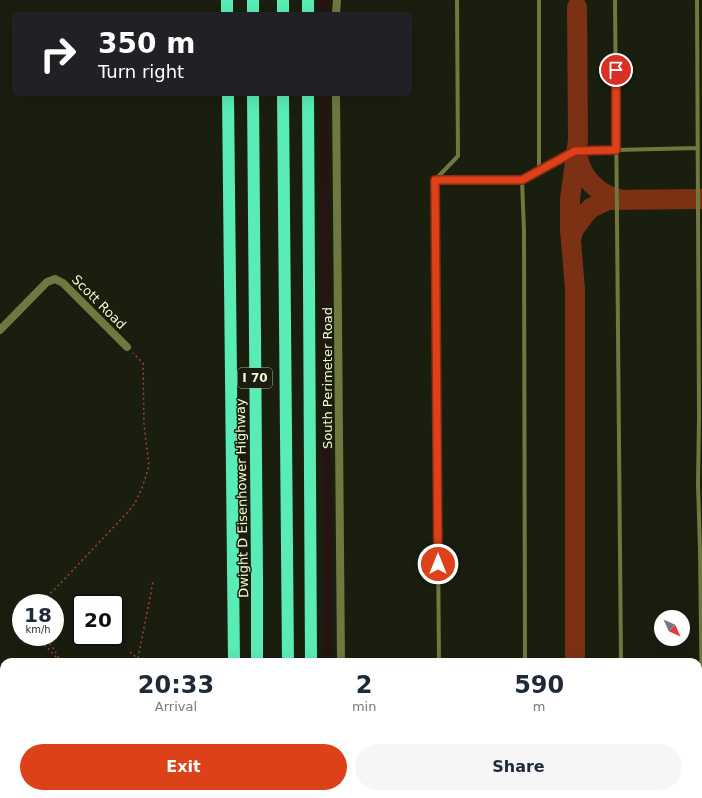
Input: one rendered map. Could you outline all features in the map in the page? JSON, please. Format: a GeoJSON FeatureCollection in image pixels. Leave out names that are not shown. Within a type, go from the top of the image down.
{"type":"FeatureCollection","features":[{"type":"Feature","properties":{"kind":"highway"},"geometry":{"type":"LineString","coordinates":[[227,0],[227,12]]}},
{"type":"Feature","properties":{"kind":"highway"},"geometry":{"type":"LineString","coordinates":[[252,0],[253,12]]}},
{"type":"Feature","properties":{"kind":"highway"},"geometry":{"type":"LineString","coordinates":[[283,0],[283,12]]}},
{"type":"Feature","properties":{"kind":"highway"},"geometry":{"type":"LineString","coordinates":[[308,0],[308,12]]}},
{"type":"Feature","properties":{"kind":"highway"},"geometry":{"type":"LineString","coordinates":[[228,96],[234,658]]}},
{"type":"Feature","properties":{"kind":"highway","name":"Dwight D Eisenhower Highway"},"geometry":{"type":"LineString","coordinates":[[253,96],[257,658]]}},
{"type":"Feature","properties":{"kind":"highway","name":"I 70"},"geometry":{"type":"LineString","coordinates":[[283,96],[288,658]]}},
{"type":"Feature","properties":{"kind":"highway"},"geometry":{"type":"LineString","coordinates":[[308,96],[311,658]]}},
{"type":"Feature","properties":{"kind":"street"},"geometry":{"type":"LineString","coordinates":[[336,12],[338,0]]}},
{"type":"Feature","properties":{"kind":"street","name":"South Perimeter Road"},"geometry":{"type":"LineString","coordinates":[[336,96],[341,658]]}},
{"type":"Feature","properties":{"kind":"street","name":"Scott Road"},"geometry":{"type":"LineString","coordinates":[[0,330],[47,282],[55,279],[63,282],[127,347]]}},
{"type":"Feature","properties":{"kind":"lane"},"geometry":{"type":"LineString","coordinates":[[439,658],[435,180],[458,156],[457,0]]}},
{"type":"Feature","properties":{"kind":"lane"},"geometry":{"type":"LineString","coordinates":[[539,0],[539,172]]}},
{"type":"Feature","properties":{"kind":"lane"},"geometry":{"type":"LineString","coordinates":[[615,0],[621,658]]}},
{"type":"Feature","properties":{"kind":"lane"},"geometry":{"type":"LineString","coordinates":[[697,0],[698,484],[700,549],[700,658]]}},
{"type":"Feature","properties":{"kind":"lane"},"geometry":{"type":"LineString","coordinates":[[435,180],[522,180],[575,151],[698,148]]}},
{"type":"Feature","properties":{"kind":"lane"},"geometry":{"type":"LineString","coordinates":[[522,180],[524,231],[525,658]]}},
{"type":"Feature","properties":{"kind":"lane"},"geometry":{"type":"LineString","coordinates":[[702,786],[702,798]]}},
{"type":"Feature","properties":{"kind":"path"},"geometry":{"type":"LineString","coordinates":[[49,594],[135,503],[142,488],[149,466],[144,424],[143,364],[127,347]]}},
{"type":"Feature","properties":{"kind":"path"},"geometry":{"type":"LineString","coordinates":[[130,652],[138,658],[153,582]]}},
{"type":"Feature","properties":{"kind":"path"},"geometry":{"type":"LineString","coordinates":[[44,646],[57,658]]}},
{"type":"Feature","properties":{"kind":"path"},"geometry":{"type":"LineString","coordinates":[[52,646],[59,658]]}},
{"type":"Feature","properties":{"kind":"shaded area"},"geometry":{"type":"Polygon","coordinates":[[[319,0],[330,0],[329,12],[319,12],[319,0]]]}},
{"type":"Feature","properties":{"kind":"shaded area"},"geometry":{"type":"Polygon","coordinates":[[[320,96],[328,96],[333,658],[324,658],[320,96]]]}},
{"type":"Feature","properties":{"kind":"taxiway"},"geometry":{"type":"LineString","coordinates":[[575,658],[575,289],[570,230],[570,199],[578,140],[577,7]]}},
{"type":"Feature","properties":{"kind":"taxiway"},"geometry":{"type":"LineString","coordinates":[[577,153],[582,170],[592,184],[605,194],[622,200]]}},
{"type":"Feature","properties":{"kind":"taxiway"},"geometry":{"type":"LineString","coordinates":[[571,239],[574,229],[585,214],[591,208],[608,200],[702,199]]}},
{"type":"Feature","properties":{"kind":"route"},"geometry":{"type":"LineString","coordinates":[[438,564],[435,180],[522,180],[575,151],[616,150],[616,70]]}}]}
